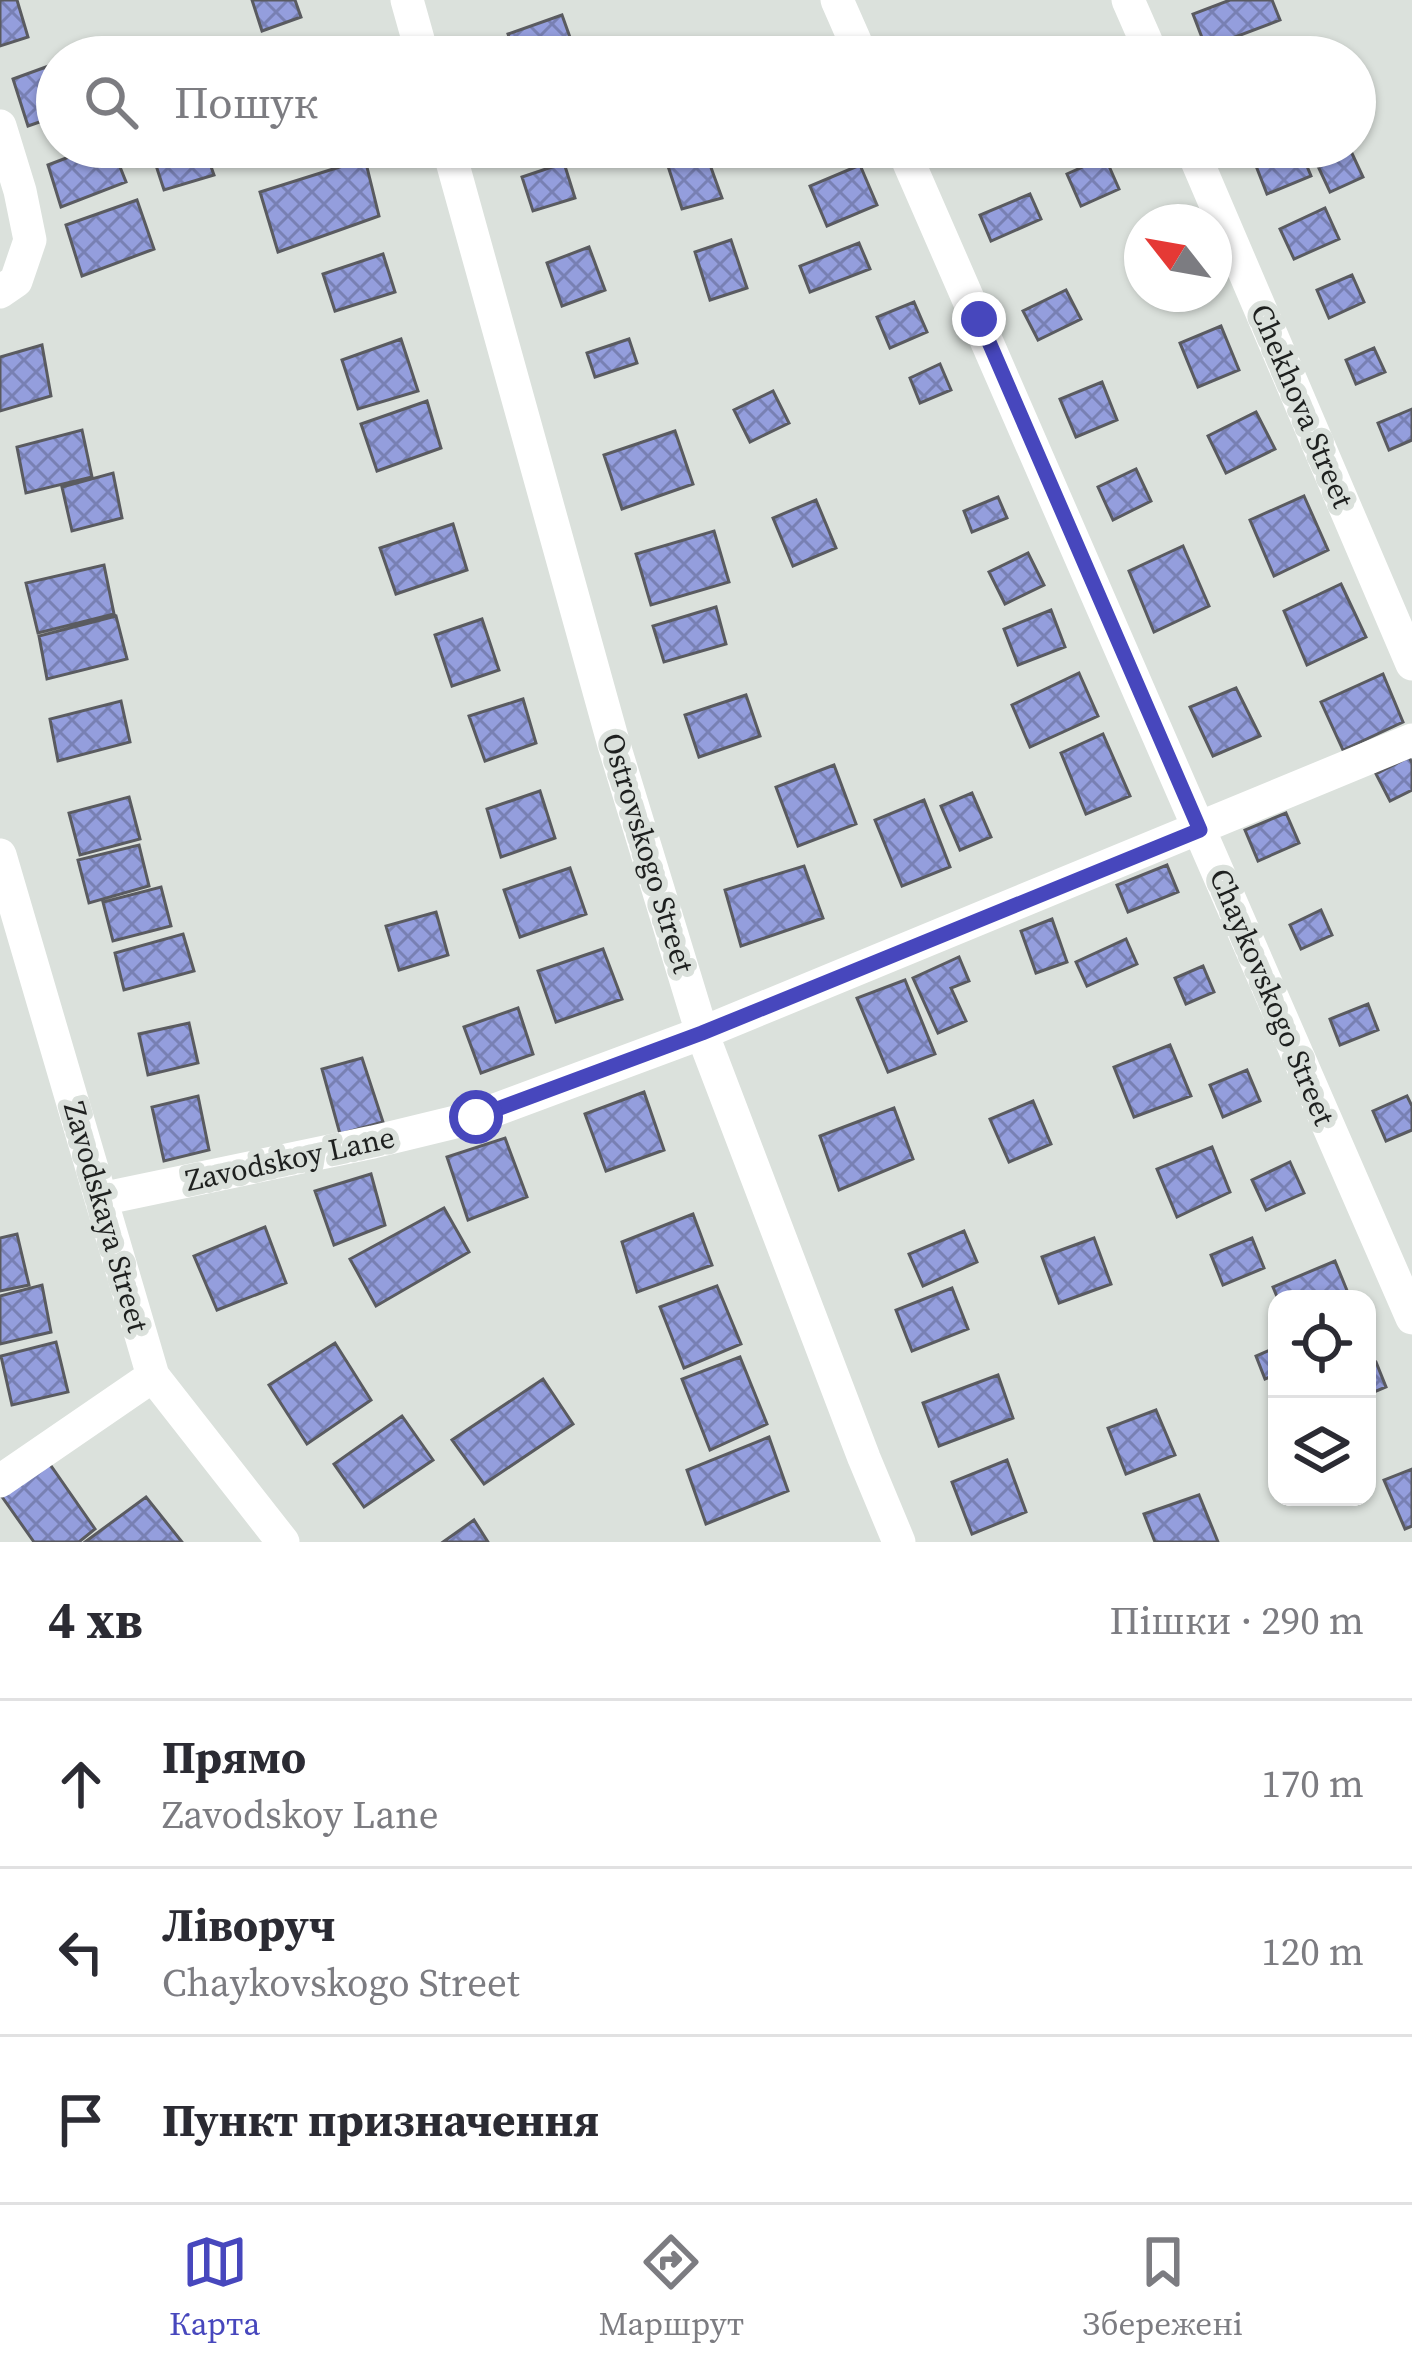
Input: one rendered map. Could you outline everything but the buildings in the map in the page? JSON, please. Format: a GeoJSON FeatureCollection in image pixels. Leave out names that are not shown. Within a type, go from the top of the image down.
{"type":"FeatureCollection","features":[{"type":"Feature","properties":{"kind":"street"},"geometry":{"type":"LineString","coordinates":[[406,0],[417,36]]}},
{"type":"Feature","properties":{"kind":"street"},"geometry":{"type":"LineString","coordinates":[[837,0],[853,36]]}},
{"type":"Feature","properties":{"kind":"street"},"geometry":{"type":"LineString","coordinates":[[1128,0],[1144,36]]}},
{"type":"Feature","properties":{"kind":"street"},"geometry":{"type":"LineString","coordinates":[[0,125],[30,240],[16,281],[0,292]]}},
{"type":"Feature","properties":{"kind":"street","name":"Ostrovskogo Street"},"geometry":{"type":"LineString","coordinates":[[454,168],[614,745],[702,1033],[899,1542]]}},
{"type":"Feature","properties":{"kind":"street","name":"Chaykovskogo Street"},"geometry":{"type":"LineString","coordinates":[[911,168],[1412,1318]]}},
{"type":"Feature","properties":{"kind":"street","name":"Chekhova Street"},"geometry":{"type":"LineString","coordinates":[[1200,168],[1412,664]]}},
{"type":"Feature","properties":{"kind":"street","name":"Zavodskoy Lane"},"geometry":{"type":"LineString","coordinates":[[101,1198],[476,1117],[702,1033],[1412,740]]}},
{"type":"Feature","properties":{"kind":"street","name":"Zavodskaya Street"},"geometry":{"type":"LineString","coordinates":[[0,855],[153,1376],[283,1542]]}},
{"type":"Feature","properties":{"kind":"street"},"geometry":{"type":"LineString","coordinates":[[0,1481],[153,1376]]}},
{"type":"Feature","properties":{"kind":"route"},"geometry":{"type":"LineString","coordinates":[[476,1117],[702,1033],[1200,830],[979,319]]}}]}
